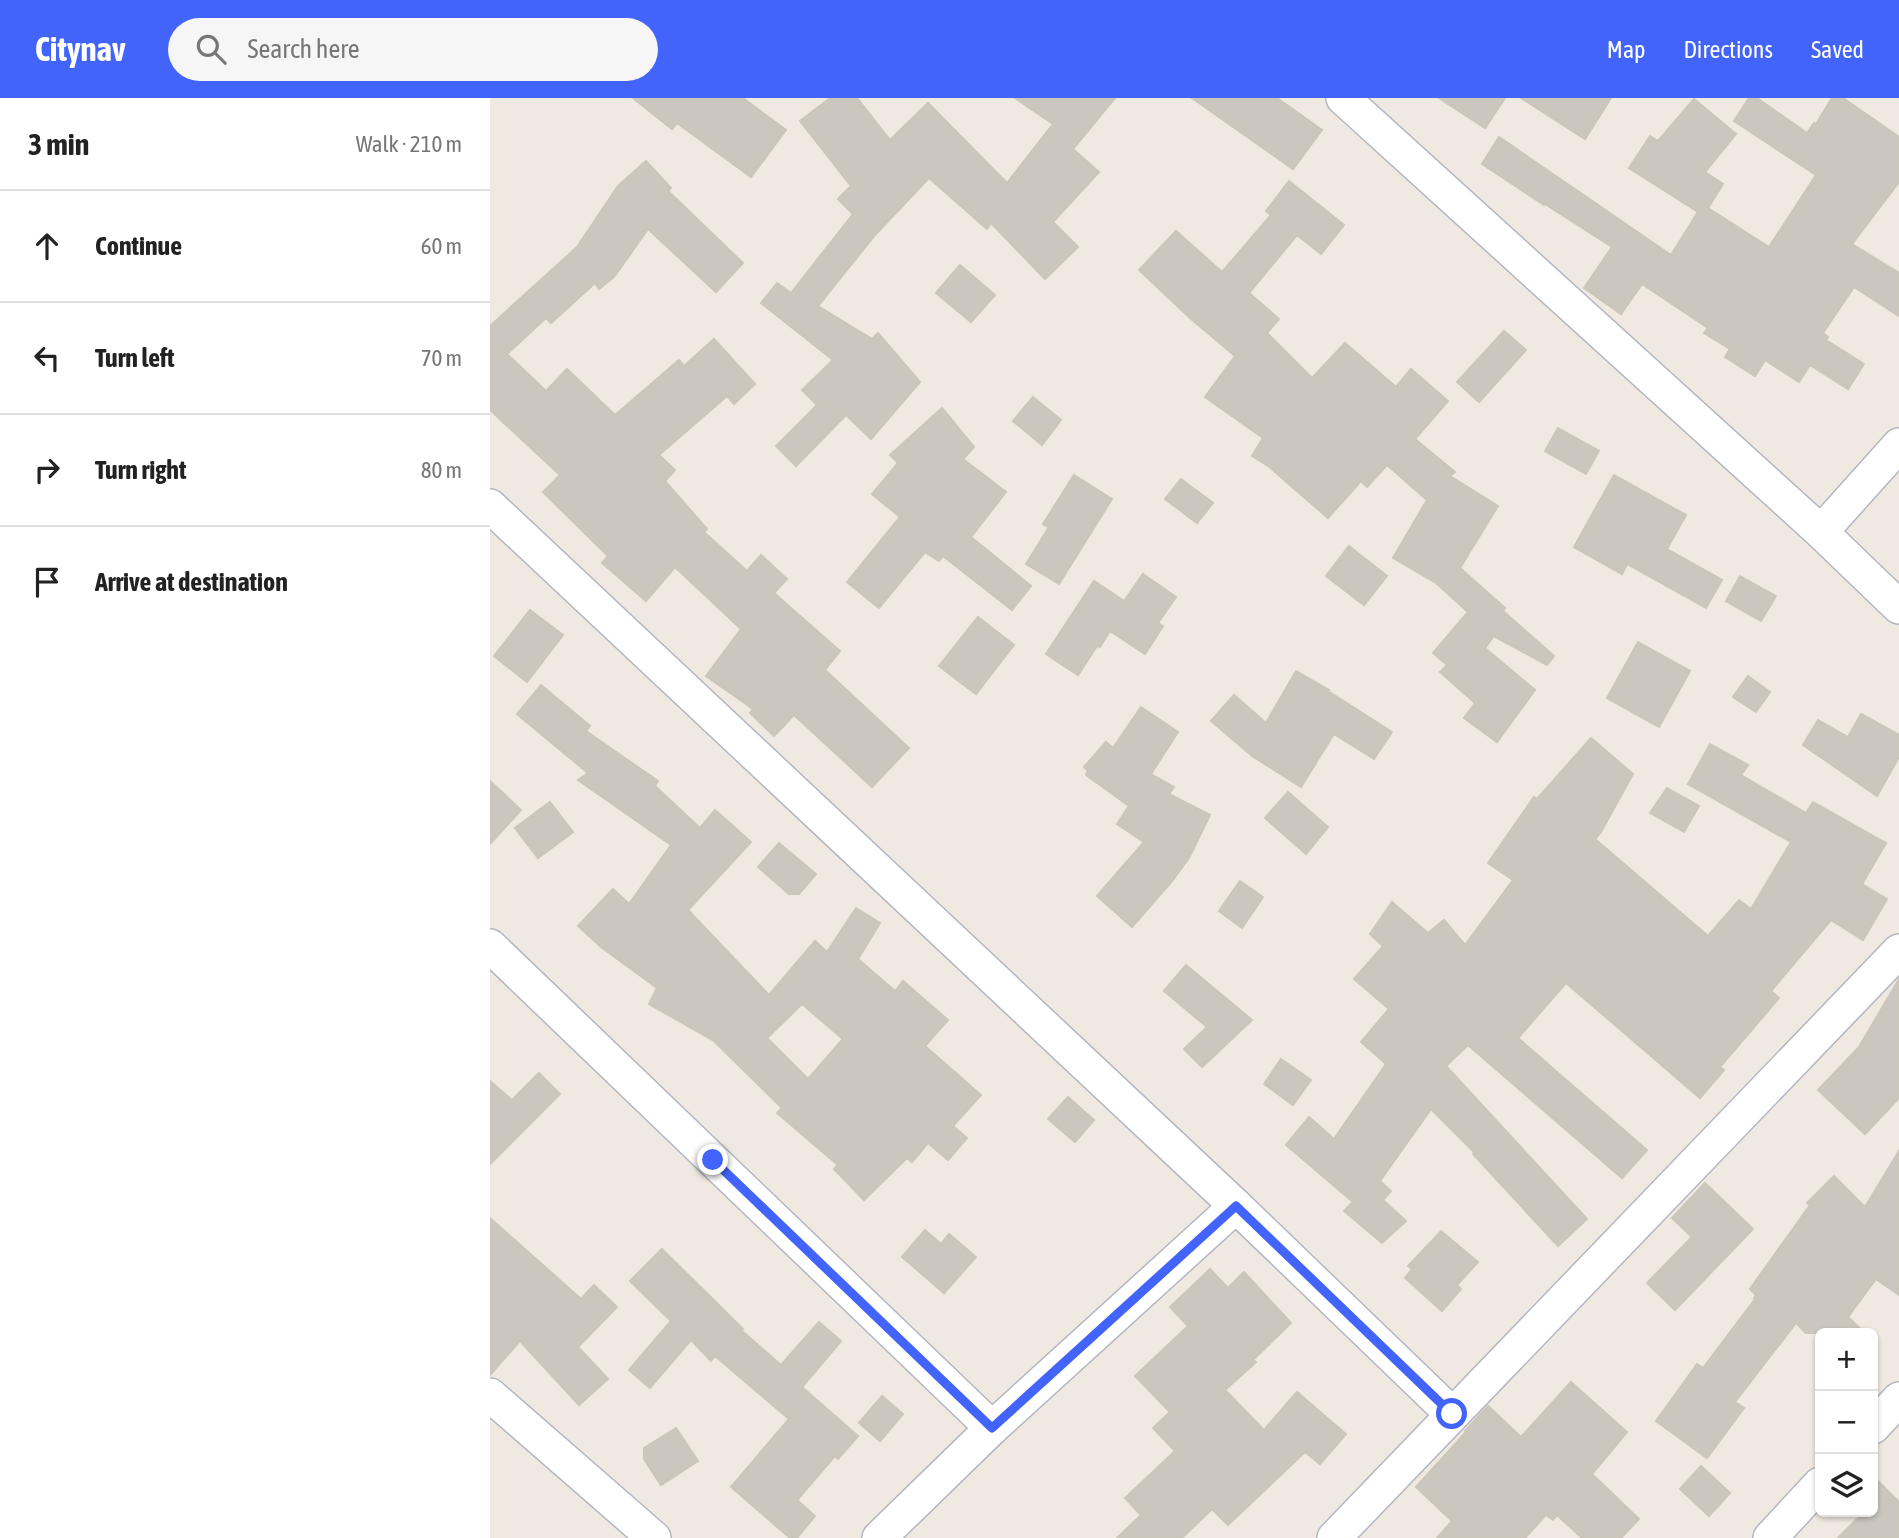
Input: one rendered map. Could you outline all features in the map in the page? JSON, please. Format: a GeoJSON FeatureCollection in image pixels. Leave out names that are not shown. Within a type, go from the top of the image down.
{"type":"FeatureCollection","features":[{"type":"Feature","properties":{"kind":"street"},"geometry":{"type":"LineString","coordinates":[[1343,98],[1821,532],[1899,607]]}},
{"type":"Feature","properties":{"kind":"street"},"geometry":{"type":"LineString","coordinates":[[1821,532],[1899,445]]}},
{"type":"Feature","properties":{"kind":"street"},"geometry":{"type":"LineString","coordinates":[[490,506],[1236,1206],[1452,1414]]}},
{"type":"Feature","properties":{"kind":"street"},"geometry":{"type":"LineString","coordinates":[[490,946],[992,1428]]}},
{"type":"Feature","properties":{"kind":"street"},"geometry":{"type":"LineString","coordinates":[[1334,1538],[1899,951]]}},
{"type":"Feature","properties":{"kind":"street"},"geometry":{"type":"LineString","coordinates":[[879,1538],[992,1428],[1236,1206]]}},
{"type":"Feature","properties":{"kind":"street"},"geometry":{"type":"LineString","coordinates":[[490,1395],[654,1538]]}},
{"type":"Feature","properties":{"kind":"street"},"geometry":{"type":"LineString","coordinates":[[1878,1422],[1899,1399]]}},
{"type":"Feature","properties":{"kind":"street"},"geometry":{"type":"LineString","coordinates":[[1770,1538],[1815,1489]]}},
{"type":"Feature","properties":{"kind":"building"},"geometry":{"type":"Polygon","coordinates":[[[633,98],[743,98],[786,130],[751,177],[677,123],[672,129],[633,98]]]}},
{"type":"Feature","properties":{"kind":"building"},"geometry":{"type":"Polygon","coordinates":[[[830,98],[857,98],[890,140],[928,103],[1007,183],[1053,124],[1015,98],[1115,98],[1073,149],[1099,172],[1053,222],[1078,247],[1045,279],[991,223],[987,229],[929,178],[875,235],[818,306],[872,339],[878,333],[920,382],[871,439],[846,415],[796,466],[776,446],[817,405],[802,390],[833,360],[761,303],[777,283],[791,293],[853,214],[838,199],[851,186],[800,121],[830,98]]]}},
{"type":"Feature","properties":{"kind":"building"},"geometry":{"type":"Polygon","coordinates":[[[1192,98],[1277,98],[1322,130],[1293,169],[1192,98]]]}},
{"type":"Feature","properties":{"kind":"building"},"geometry":{"type":"Polygon","coordinates":[[[1439,98],[1505,98],[1485,128],[1439,98]]]}},
{"type":"Feature","properties":{"kind":"building"},"geometry":{"type":"Polygon","coordinates":[[[1521,98],[1611,98],[1585,139],[1521,98]]]}},
{"type":"Feature","properties":{"kind":"building"},"geometry":{"type":"Polygon","coordinates":[[[1749,98],[1757,98],[1807,133],[1832,98],[1843,98],[1899,137],[1899,182],[1852,244],[1899,273],[1899,316],[1854,287],[1823,333],[1828,337],[1826,340],[1864,364],[1848,389],[1810,365],[1799,382],[1765,360],[1755,376],[1725,357],[1730,349],[1704,333],[1708,328],[1642,284],[1621,314],[1584,288],[1612,247],[1482,164],[1499,137],[1671,255],[1698,212],[1629,168],[1650,136],[1658,141],[1694,99],[1736,134],[1705,172],[1723,184],[1708,208],[1769,247],[1816,175],[1734,121],[1749,98]]]}},
{"type":"Feature","properties":{"kind":"building"},"geometry":{"type":"Polygon","coordinates":[[[646,161],[671,188],[668,191],[743,263],[716,292],[648,229],[614,277],[599,289],[595,283],[551,323],[546,318],[507,354],[546,391],[567,369],[615,415],[679,360],[684,366],[714,339],[755,384],[734,404],[727,396],[659,455],[675,470],[665,481],[707,529],[704,532],[747,571],[761,555],[787,579],[774,593],[840,651],[825,670],[909,748],[872,787],[794,715],[774,736],[750,713],[753,709],[706,676],[741,629],[675,567],[646,601],[602,563],[608,556],[543,492],[560,475],[490,410],[490,326],[577,247],[618,186],[646,161]]]}},
{"type":"Feature","properties":{"kind":"building"},"geometry":{"type":"Polygon","coordinates":[[[1289,181],[1344,225],[1321,254],[1297,235],[1249,293],[1279,319],[1267,333],[1312,378],[1345,343],[1396,387],[1411,369],[1448,401],[1415,439],[1455,472],[1450,476],[1498,506],[1460,568],[1554,656],[1547,665],[1494,636],[1485,648],[1535,690],[1497,742],[1464,718],[1475,703],[1440,672],[1447,665],[1433,653],[1468,612],[1436,583],[1393,558],[1427,500],[1387,465],[1367,487],[1361,481],[1328,518],[1268,466],[1252,456],[1263,438],[1205,397],[1235,356],[1139,270],[1176,231],[1222,272],[1271,215],[1266,211],[1289,181]]]}},
{"type":"Feature","properties":{"kind":"building"},"geometry":{"type":"Polygon","coordinates":[[[960,265],[995,295],[971,322],[936,293],[960,265]]]}},
{"type":"Feature","properties":{"kind":"building"},"geometry":{"type":"Polygon","coordinates":[[[1504,331],[1526,350],[1479,402],[1457,382],[1504,331]]]}},
{"type":"Feature","properties":{"kind":"building"},"geometry":{"type":"Polygon","coordinates":[[[1033,397],[1061,420],[1042,445],[1013,421],[1033,397]]]}},
{"type":"Feature","properties":{"kind":"building"},"geometry":{"type":"Polygon","coordinates":[[[942,408],[974,447],[963,459],[1006,492],[971,537],[1031,586],[1012,610],[943,556],[939,561],[925,552],[879,608],[847,582],[900,517],[872,494],[898,463],[890,455],[942,408]]]}},
{"type":"Feature","properties":{"kind":"building"},"geometry":{"type":"Polygon","coordinates":[[[1558,428],[1599,451],[1586,474],[1545,451],[1558,428]]]}},
{"type":"Feature","properties":{"kind":"building"},"geometry":{"type":"Polygon","coordinates":[[[1074,475],[1112,499],[1059,584],[1026,564],[1049,527],[1043,524],[1074,475]]]}},
{"type":"Feature","properties":{"kind":"building"},"geometry":{"type":"Polygon","coordinates":[[[1614,475],[1686,515],[1667,549],[1722,580],[1706,608],[1627,564],[1622,574],[1574,547],[1614,475]]]}},
{"type":"Feature","properties":{"kind":"building"},"geometry":{"type":"Polygon","coordinates":[[[1181,479],[1213,503],[1197,523],[1165,499],[1181,479]]]}},
{"type":"Feature","properties":{"kind":"building"},"geometry":{"type":"Polygon","coordinates":[[[1349,546],[1387,576],[1364,605],[1326,576],[1349,546]]]}},
{"type":"Feature","properties":{"kind":"building"},"geometry":{"type":"Polygon","coordinates":[[[1143,574],[1176,597],[1158,623],[1163,626],[1145,654],[1110,631],[1078,675],[1046,654],[1094,581],[1124,601],[1143,574]]]}},
{"type":"Feature","properties":{"kind":"building"},"geometry":{"type":"Polygon","coordinates":[[[1740,576],[1776,596],[1761,621],[1726,601],[1740,576]]]}},
{"type":"Feature","properties":{"kind":"building"},"geometry":{"type":"Polygon","coordinates":[[[530,610],[563,635],[527,682],[494,656],[530,610]]]}},
{"type":"Feature","properties":{"kind":"building"},"geometry":{"type":"Polygon","coordinates":[[[978,617],[1014,645],[976,694],[939,666],[978,617]]]}},
{"type":"Feature","properties":{"kind":"building"},"geometry":{"type":"Polygon","coordinates":[[[1638,642],[1690,671],[1659,727],[1607,698],[1638,642]]]}},
{"type":"Feature","properties":{"kind":"building"},"geometry":{"type":"Polygon","coordinates":[[[1296,671],[1392,732],[1374,759],[1334,734],[1301,787],[1252,756],[1211,721],[1234,695],[1266,723],[1296,671]]]}},
{"type":"Feature","properties":{"kind":"building"},"geometry":{"type":"Polygon","coordinates":[[[1748,676],[1770,692],[1756,712],[1733,697],[1748,676]]]}},
{"type":"Feature","properties":{"kind":"building"},"geometry":{"type":"Polygon","coordinates":[[[541,685],[590,726],[586,731],[658,781],[655,786],[700,828],[715,810],[751,842],[688,910],[769,995],[815,941],[827,952],[856,908],[880,923],[858,959],[895,991],[903,981],[948,1020],[925,1046],[981,1095],[953,1126],[967,1138],[948,1160],[928,1143],[912,1162],[907,1158],[864,1200],[834,1169],[838,1165],[777,1113],[782,1108],[714,1041],[649,1004],[657,988],[601,947],[578,926],[613,889],[629,904],[671,845],[578,780],[588,773],[517,714],[541,685]],[[802,1004],[767,1038],[808,1079],[843,1039],[802,1004]]]}},
{"type":"Feature","properties":{"kind":"building"},"geometry":{"type":"Polygon","coordinates":[[[1141,707],[1178,732],[1151,774],[1174,787],[1169,794],[1210,815],[1189,858],[1132,927],[1097,896],[1144,842],[1117,824],[1129,806],[1086,775],[1088,771],[1084,767],[1106,742],[1113,748],[1141,707]]]}},
{"type":"Feature","properties":{"kind":"building"},"geometry":{"type":"Polygon","coordinates":[[[1861,714],[1899,735],[1899,757],[1877,796],[1803,745],[1818,720],[1848,737],[1861,714]]]}},
{"type":"Feature","properties":{"kind":"building"},"geometry":{"type":"Polygon","coordinates":[[[1591,738],[1633,774],[1595,839],[1708,936],[1739,900],[1751,909],[1791,842],[1688,784],[1710,744],[1748,765],[1741,775],[1806,813],[1813,802],[1886,843],[1862,884],[1887,899],[1863,940],[1831,920],[1771,991],[1779,998],[1720,1067],[1724,1070],[1700,1098],[1566,983],[1518,1038],[1647,1150],[1622,1178],[1468,1045],[1446,1066],[1587,1219],[1558,1246],[1474,1152],[1431,1109],[1380,1181],[1391,1191],[1383,1200],[1406,1221],[1382,1243],[1344,1211],[1353,1202],[1286,1145],[1309,1117],[1334,1139],[1386,1064],[1361,1042],[1389,1009],[1354,979],[1383,946],[1370,934],[1392,902],[1428,933],[1444,920],[1465,945],[1513,880],[1488,863],[1534,797],[1537,799],[1591,738]]]}},
{"type":"Feature","properties":{"kind":"building"},"geometry":{"type":"Polygon","coordinates":[[[490,781],[521,810],[490,844],[490,781]]]}},
{"type":"Feature","properties":{"kind":"building"},"geometry":{"type":"Polygon","coordinates":[[[1667,788],[1699,806],[1684,832],[1650,813],[1667,788]]]}},
{"type":"Feature","properties":{"kind":"building"},"geometry":{"type":"Polygon","coordinates":[[[1288,792],[1328,827],[1306,854],[1265,818],[1288,792]]]}},
{"type":"Feature","properties":{"kind":"building"},"geometry":{"type":"Polygon","coordinates":[[[550,802],[573,832],[538,858],[515,828],[550,802]]]}},
{"type":"Feature","properties":{"kind":"building"},"geometry":{"type":"Polygon","coordinates":[[[779,843],[816,874],[799,894],[789,894],[758,867],[779,843]]]}},
{"type":"Feature","properties":{"kind":"building"},"geometry":{"type":"Polygon","coordinates":[[[1240,881],[1263,897],[1242,928],[1219,911],[1240,881]]]}},
{"type":"Feature","properties":{"kind":"building"},"geometry":{"type":"Polygon","coordinates":[[[1186,965],[1252,1020],[1202,1067],[1184,1049],[1207,1027],[1164,991],[1186,965]]]}},
{"type":"Feature","properties":{"kind":"building"},"geometry":{"type":"Polygon","coordinates":[[[1899,979],[1899,1098],[1865,1134],[1818,1090],[1859,1047],[1899,979]]]}},
{"type":"Feature","properties":{"kind":"building"},"geometry":{"type":"Polygon","coordinates":[[[1281,1059],[1311,1080],[1293,1105],[1264,1084],[1281,1059]]]}},
{"type":"Feature","properties":{"kind":"building"},"geometry":{"type":"Polygon","coordinates":[[[539,1073],[560,1094],[490,1164],[490,1081],[512,1100],[539,1073]]]}},
{"type":"Feature","properties":{"kind":"building"},"geometry":{"type":"Polygon","coordinates":[[[1068,1097],[1094,1120],[1075,1142],[1048,1119],[1068,1097]]]}},
{"type":"Feature","properties":{"kind":"building"},"geometry":{"type":"Polygon","coordinates":[[[1899,1151],[1899,1295],[1876,1279],[1848,1317],[1860,1328],[1815,1328],[1815,1333],[1806,1333],[1796,1323],[1735,1402],[1744,1408],[1707,1458],[1656,1421],[1697,1364],[1703,1368],[1755,1299],[1756,1295],[1750,1289],[1810,1205],[1807,1203],[1834,1176],[1865,1207],[1899,1151]]]}},
{"type":"Feature","properties":{"kind":"building"},"geometry":{"type":"Polygon","coordinates":[[[1705,1183],[1753,1229],[1675,1310],[1647,1283],[1692,1237],[1672,1218],[1705,1183]]]}},
{"type":"Feature","properties":{"kind":"building"},"geometry":{"type":"Polygon","coordinates":[[[490,1218],[581,1299],[594,1285],[617,1307],[578,1347],[608,1379],[579,1405],[520,1341],[490,1375],[490,1218]]]}},
{"type":"Feature","properties":{"kind":"building"},"geometry":{"type":"Polygon","coordinates":[[[925,1230],[941,1244],[949,1234],[976,1257],[944,1293],[902,1257],[925,1230]]]}},
{"type":"Feature","properties":{"kind":"building"},"geometry":{"type":"Polygon","coordinates":[[[1441,1231],[1478,1262],[1457,1285],[1461,1289],[1442,1311],[1405,1278],[1412,1269],[1408,1266],[1441,1231]]]}},
{"type":"Feature","properties":{"kind":"building"},"geometry":{"type":"Polygon","coordinates":[[[662,1249],[743,1329],[741,1330],[781,1365],[819,1322],[841,1341],[802,1387],[858,1436],[838,1459],[835,1456],[797,1500],[815,1516],[797,1538],[790,1538],[731,1487],[789,1419],[715,1356],[711,1361],[691,1340],[650,1388],[629,1370],[671,1321],[630,1281],[662,1249]]]}},
{"type":"Feature","properties":{"kind":"building"},"geometry":{"type":"Polygon","coordinates":[[[1210,1269],[1228,1288],[1244,1272],[1291,1323],[1253,1360],[1256,1362],[1225,1390],[1264,1430],[1297,1392],[1346,1434],[1320,1464],[1305,1452],[1228,1525],[1212,1509],[1182,1538],[1117,1538],[1141,1515],[1125,1498],[1175,1451],[1153,1428],[1170,1412],[1135,1376],[1188,1326],[1170,1307],[1210,1269]]]}},
{"type":"Feature","properties":{"kind":"building"},"geometry":{"type":"Polygon","coordinates":[[[1571,1382],[1627,1432],[1592,1474],[1639,1519],[1621,1538],[1582,1538],[1557,1515],[1553,1520],[1546,1515],[1525,1538],[1437,1538],[1452,1521],[1416,1487],[1488,1406],[1521,1437],[1571,1382]]]}},
{"type":"Feature","properties":{"kind":"building"},"geometry":{"type":"Polygon","coordinates":[[[882,1396],[903,1414],[880,1441],[859,1423],[882,1396]]]}},
{"type":"Feature","properties":{"kind":"building"},"geometry":{"type":"Polygon","coordinates":[[[676,1428],[698,1461],[661,1485],[644,1459],[644,1448],[676,1428]]]}},
{"type":"Feature","properties":{"kind":"building"},"geometry":{"type":"Polygon","coordinates":[[[1701,1466],[1730,1493],[1709,1516],[1680,1489],[1701,1466]]]}},
{"type":"Feature","properties":{"kind":"building"},"geometry":{"type":"Polygon","coordinates":[[[1878,1481],[1899,1502],[1899,1538],[1838,1538],[1859,1517],[1878,1517],[1878,1481]]]}},
{"type":"Feature","properties":{"kind":"route"},"geometry":{"type":"LineString","coordinates":[[713,1160],[992,1428],[1236,1206],[1452,1414]]}}]}
